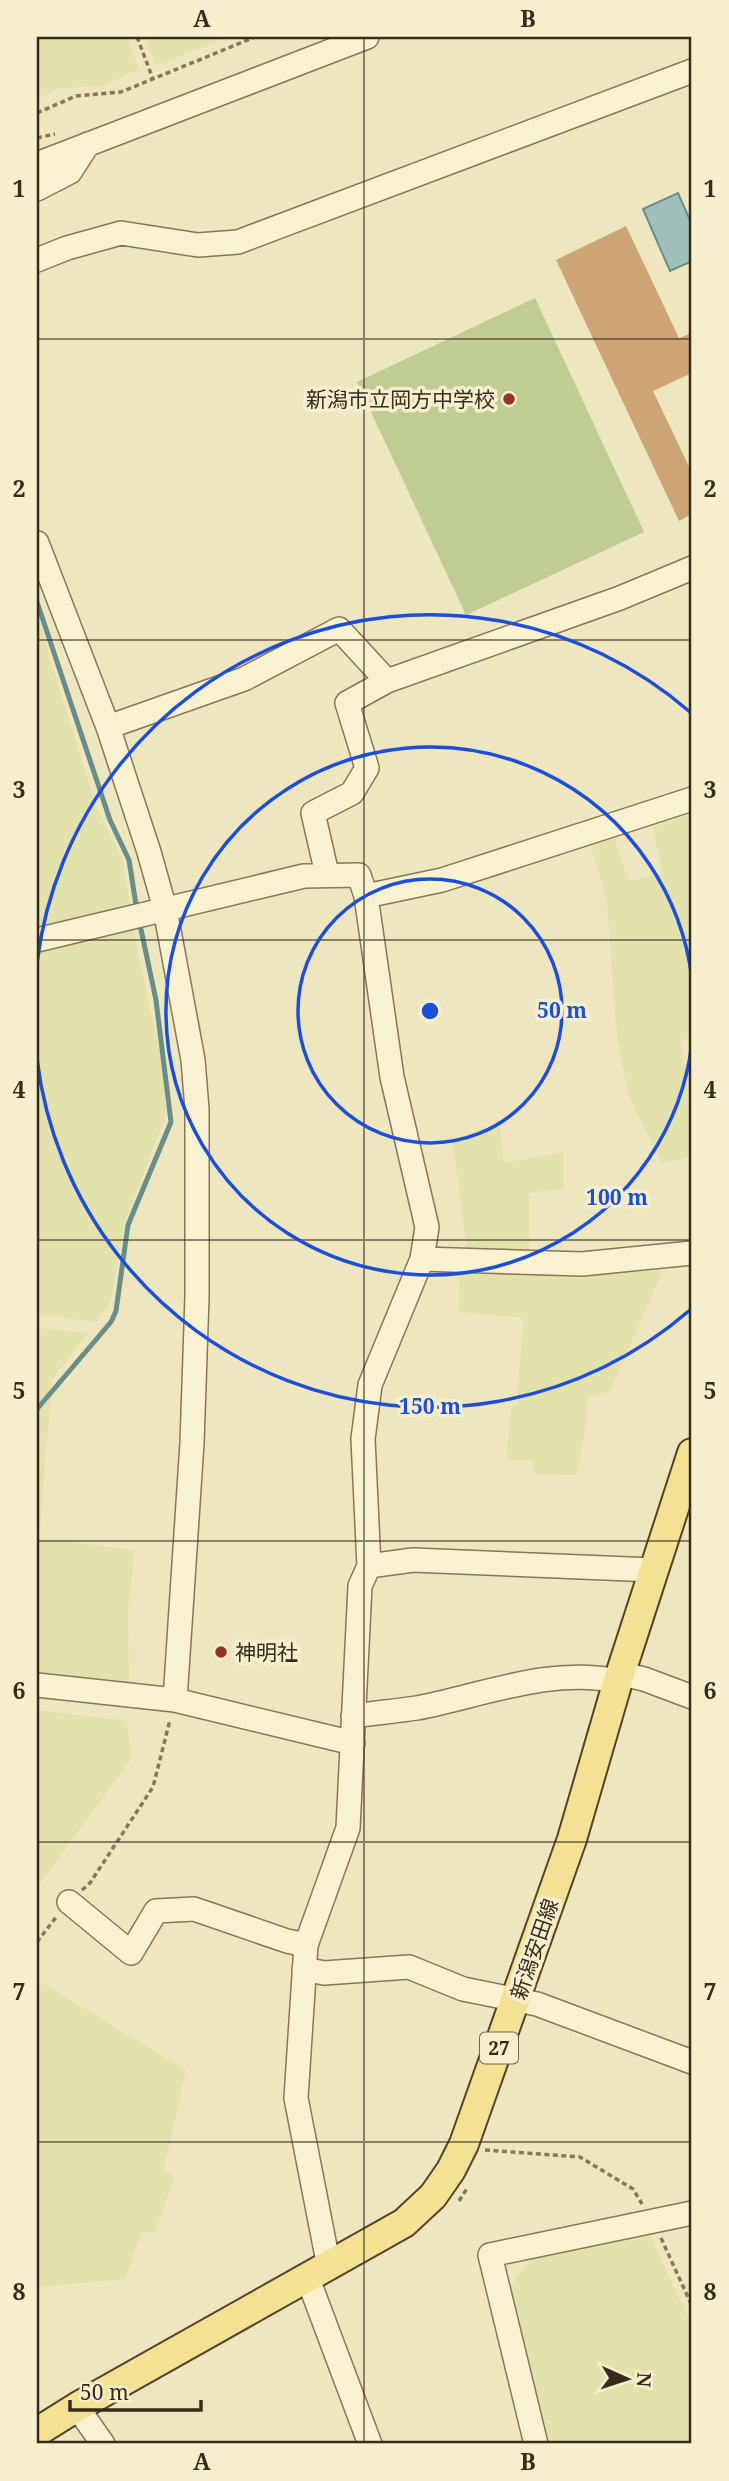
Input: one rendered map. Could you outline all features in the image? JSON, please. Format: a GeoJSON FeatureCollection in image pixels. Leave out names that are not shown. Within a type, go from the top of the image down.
{"type":"FeatureCollection","features":[{"type":"Feature","properties":{"kind":"main road","name":"新潟安田線"},"geometry":{"type":"LineString","coordinates":[[37,2432],[404,2224],[433,2196],[451,2170],[464,2144],[517,2000],[572,1839],[654,1570],[684,1507],[692,1453]]}},
{"type":"Feature","properties":{"kind":"street"},"geometry":{"type":"LineString","coordinates":[[37,164],[367,37]]}},
{"type":"Feature","properties":{"kind":"street"},"geometry":{"type":"LineString","coordinates":[[37,260],[67,248],[121,233],[198,245],[238,242],[692,71]]}},
{"type":"Feature","properties":{"kind":"street"},"geometry":{"type":"LineString","coordinates":[[37,189],[70,172],[88,144]]}},
{"type":"Feature","properties":{"kind":"street"},"geometry":{"type":"LineString","coordinates":[[37,543],[108,727],[149,852],[166,909],[193,1060],[197,1108],[197,1297],[192,1443],[175,1700]]}},
{"type":"Feature","properties":{"kind":"street"},"geometry":{"type":"LineString","coordinates":[[327,874],[313,813],[352,793],[367,768],[347,703],[387,681],[620,598],[692,568]]}},
{"type":"Feature","properties":{"kind":"street"},"geometry":{"type":"LineString","coordinates":[[108,727],[244,679],[338,629],[387,681]]}},
{"type":"Feature","properties":{"kind":"street"},"geometry":{"type":"LineString","coordinates":[[366,896],[442,880],[692,799]]}},
{"type":"Feature","properties":{"kind":"street"},"geometry":{"type":"LineString","coordinates":[[37,940],[304,876],[359,875],[366,896],[392,1077],[428,1227],[422,1259],[370,1385],[363,1439],[369,1566],[360,1586],[348,1828],[306,1945],[296,2098],[318,2273],[370,2444]]}},
{"type":"Feature","properties":{"kind":"street"},"geometry":{"type":"LineString","coordinates":[[422,1259],[582,1264],[692,1253]]}},
{"type":"Feature","properties":{"kind":"street"},"geometry":{"type":"LineString","coordinates":[[369,1566],[413,1560],[654,1570]]}},
{"type":"Feature","properties":{"kind":"street"},"geometry":{"type":"LineString","coordinates":[[354,1716],[417,1708],[542,1678],[620,1677],[692,1697]]}},
{"type":"Feature","properties":{"kind":"street"},"geometry":{"type":"LineString","coordinates":[[37,1685],[175,1700],[354,1743]]}},
{"type":"Feature","properties":{"kind":"street"},"geometry":{"type":"LineString","coordinates":[[69,1902],[131,1954],[156,1911],[194,1909],[306,1945]]}},
{"type":"Feature","properties":{"kind":"street"},"geometry":{"type":"LineString","coordinates":[[304,1969],[324,1973],[409,1967],[463,1989],[537,2004],[692,2062]]}},
{"type":"Feature","properties":{"kind":"street"},"geometry":{"type":"LineString","coordinates":[[536,2444],[490,2255],[692,2213]]}},
{"type":"Feature","properties":{"kind":"street"},"geometry":{"type":"LineString","coordinates":[[77,2407],[103,2444]]}},
{"type":"Feature","properties":{"kind":"path"},"geometry":{"type":"LineString","coordinates":[[137,37],[153,79]]}},
{"type":"Feature","properties":{"kind":"path"},"geometry":{"type":"LineString","coordinates":[[37,113],[76,96],[121,92],[255,37]]}},
{"type":"Feature","properties":{"kind":"path"},"geometry":{"type":"LineString","coordinates":[[37,1942],[69,1902],[90,1883],[153,1787],[175,1700]]}},
{"type":"Feature","properties":{"kind":"path"},"geometry":{"type":"LineString","coordinates":[[487,2138],[482,2150],[580,2157],[633,2189],[653,2222],[692,2306]]}},
{"type":"Feature","properties":{"kind":"path"},"geometry":{"type":"LineString","coordinates":[[458,2202],[466,2193],[470,2182]]}},
{"type":"Feature","properties":{"kind":"shaded area"},"geometry":{"type":"Polygon","coordinates":[[[37,37],[127,37],[139,69],[102,86],[61,88],[37,99],[37,37]]]}},
{"type":"Feature","properties":{"kind":"shaded area"},"geometry":{"type":"Polygon","coordinates":[[[145,37],[228,37],[156,66],[145,37]]]}},
{"type":"Feature","properties":{"kind":"shaded area"},"geometry":{"type":"Polygon","coordinates":[[[37,616],[95,802],[123,861],[131,910],[37,932],[37,616]]]}},
{"type":"Feature","properties":{"kind":"shaded area"},"geometry":{"type":"Polygon","coordinates":[[[690,814],[692,1038],[681,1040],[692,1123],[692,1157],[662,1163],[627,1089],[617,1037],[607,902],[591,847],[614,837],[629,881],[662,873],[653,827],[690,814]]]}},
{"type":"Feature","properties":{"kind":"shaded area"},"geometry":{"type":"Polygon","coordinates":[[[133,929],[162,1063],[166,1116],[124,1225],[111,1301],[97,1322],[37,1314],[37,953],[133,929]]]}},
{"type":"Feature","properties":{"kind":"shaded area"},"geometry":{"type":"Polygon","coordinates":[[[500,1124],[504,1163],[563,1152],[563,1189],[529,1193],[529,1257],[467,1247],[452,1139],[500,1124]]]}},
{"type":"Feature","properties":{"kind":"shaded area"},"geometry":{"type":"Polygon","coordinates":[[[460,1267],[575,1277],[663,1270],[610,1391],[587,1399],[585,1433],[576,1475],[534,1474],[534,1460],[506,1460],[512,1404],[517,1404],[523,1318],[458,1312],[460,1267]]]}},
{"type":"Feature","properties":{"kind":"shaded area"},"geometry":{"type":"Polygon","coordinates":[[[37,1328],[88,1333],[52,1380],[39,1539],[135,1550],[128,1610],[129,1684],[37,1673],[37,1328]]]}},
{"type":"Feature","properties":{"kind":"shaded area"},"geometry":{"type":"Polygon","coordinates":[[[37,1710],[127,1721],[131,1759],[37,1888],[37,1710]]]}},
{"type":"Feature","properties":{"kind":"shaded area"},"geometry":{"type":"Polygon","coordinates":[[[40,1982],[186,2070],[164,2169],[175,2177],[154,2234],[142,2231],[125,2279],[37,2287],[37,1986],[40,1982]]]}},
{"type":"Feature","properties":{"kind":"shaded area"},"geometry":{"type":"Polygon","coordinates":[[[650,2235],[692,2325],[692,2444],[549,2444],[510,2288],[528,2260],[650,2235]]]}},
{"type":"Feature","properties":{"kind":"green space"},"geometry":{"type":"Polygon","coordinates":[[[535,298],[644,532],[466,615],[357,382],[535,298]]]}},
{"type":"Feature","properties":{"kind":"water"},"geometry":{"type":"Polygon","coordinates":[[[678,193],[692,225],[692,261],[670,271],[643,209],[678,193]]]}},
{"type":"Feature","properties":{"kind":"building"},"geometry":{"type":"Polygon","coordinates":[[[626,226],[679,338],[692,333],[692,373],[653,391],[692,473],[692,514],[679,521],[556,260],[626,226]]]}},
{"type":"Feature","properties":{"kind":"waterway"},"geometry":{"type":"LineString","coordinates":[[37,602],[110,820],[129,860],[137,911]]}},
{"type":"Feature","properties":{"kind":"waterway"},"geometry":{"type":"LineString","coordinates":[[37,1409],[111,1322],[116,1311],[128,1225],[171,1122],[156,1000],[139,920]]}},
{"type":"Feature","properties":{"kind":"place","name":"新潟市立岡方中学校"},"geometry":{"type":"Point","coordinates":[509,399]}},
{"type":"Feature","properties":{"kind":"place","name":"神明社"},"geometry":{"type":"Point","coordinates":[221,1652]}}]}
